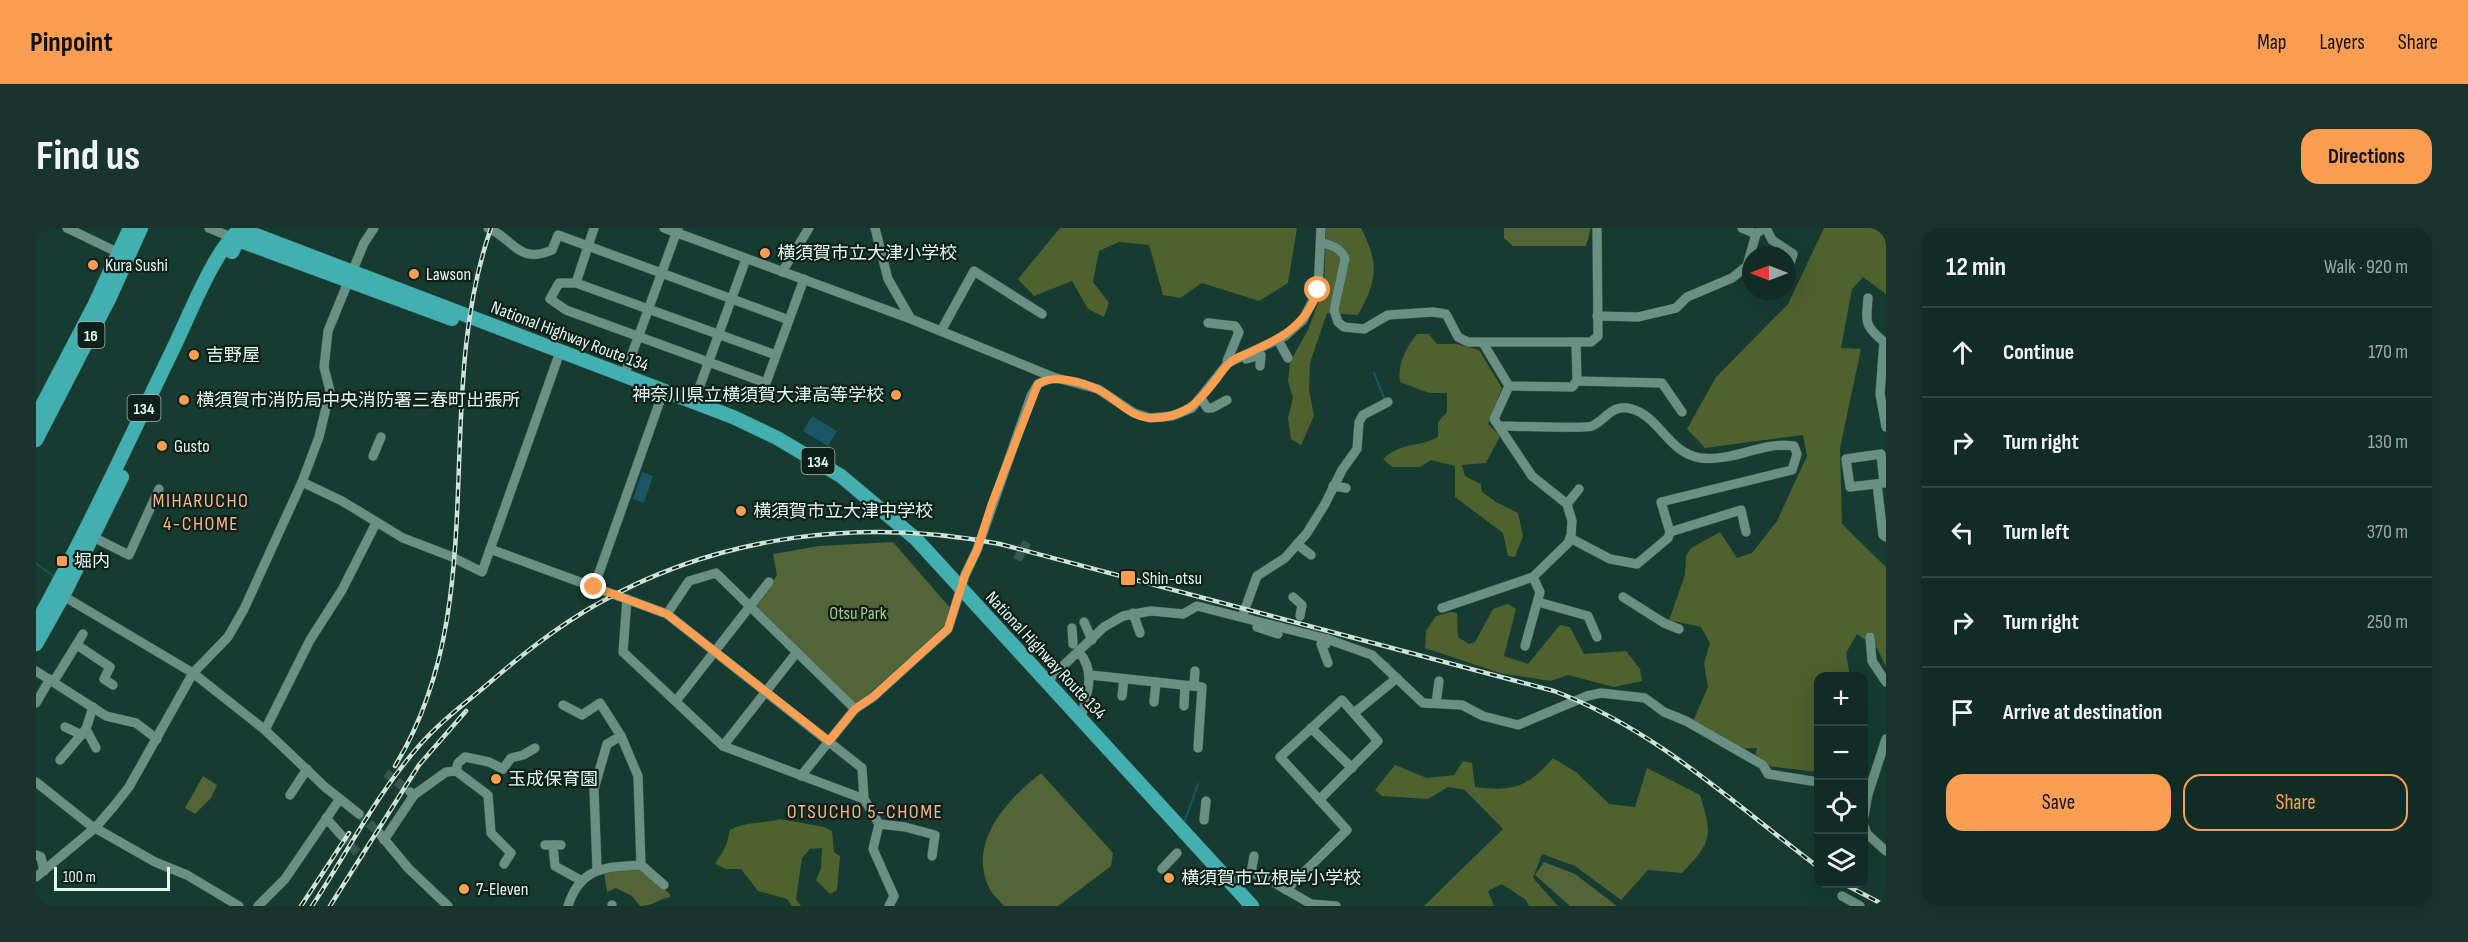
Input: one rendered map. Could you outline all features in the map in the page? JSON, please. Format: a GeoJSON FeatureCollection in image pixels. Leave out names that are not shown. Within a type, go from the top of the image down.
{"type":"FeatureCollection","features":[{"type":"Feature","properties":{"kind":"highway","name":"16"},"geometry":{"type":"LineString","coordinates":[[36,417],[130,228]]}},
{"type":"Feature","properties":{"kind":"highway","name":"16"},"geometry":{"type":"LineString","coordinates":[[36,440],[111,297],[141,228]]}},
{"type":"Feature","properties":{"kind":"highway","name":"National Highway Route 134"},"geometry":{"type":"LineString","coordinates":[[237,233],[559,356],[662,398],[773,445],[835,483],[910,545],[960,594],[1082,719],[1252,906]]}},
{"type":"Feature","properties":{"kind":"highway","name":"134"},"geometry":{"type":"LineString","coordinates":[[36,624],[59,594],[93,537],[237,233]]}},
{"type":"Feature","properties":{"kind":"highway","name":"134"},"geometry":{"type":"LineString","coordinates":[[36,644],[201,291],[237,233]]}},
{"type":"Feature","properties":{"kind":"highway","name":"National Highway Route 134"},"geometry":{"type":"LineString","coordinates":[[559,356],[624,376],[694,402],[777,438],[841,476],[916,539],[960,594],[1240,906]]}},
{"type":"Feature","properties":{"kind":"street"},"geometry":{"type":"LineString","coordinates":[[68,228],[119,253]]}},
{"type":"Feature","properties":{"kind":"street"},"geometry":{"type":"LineString","coordinates":[[209,228],[237,233]]}},
{"type":"Feature","properties":{"kind":"street"},"geometry":{"type":"LineString","coordinates":[[40,874],[96,827],[129,788],[193,673],[218,648],[236,625],[302,482],[329,404],[330,391],[324,367],[326,340],[364,243],[374,228]]}},
{"type":"Feature","properties":{"kind":"street"},"geometry":{"type":"LineString","coordinates":[[488,228],[501,235],[510,246],[527,254],[552,250],[558,236],[789,320]]}},
{"type":"Feature","properties":{"kind":"street"},"geometry":{"type":"LineString","coordinates":[[576,283],[594,228]]}},
{"type":"Feature","properties":{"kind":"street"},"geometry":{"type":"LineString","coordinates":[[664,228],[677,230],[746,259],[911,319],[1053,377],[1098,389],[1134,413],[1150,418],[1172,416],[1192,408],[1228,363],[1278,340],[1303,320],[1315,297],[1321,228]]}},
{"type":"Feature","properties":{"kind":"street"},"geometry":{"type":"LineString","coordinates":[[782,272],[809,228]]}},
{"type":"Feature","properties":{"kind":"street"},"geometry":{"type":"LineString","coordinates":[[875,228],[888,279],[911,319]]}},
{"type":"Feature","properties":{"kind":"street"},"geometry":{"type":"LineString","coordinates":[[1321,243],[1344,253],[1345,259],[1334,310],[1338,322],[1344,327],[1364,329],[1388,315],[1433,312],[1446,314],[1458,337],[1468,342],[1591,342],[1598,336],[1597,228]]}},
{"type":"Feature","properties":{"kind":"street"},"geometry":{"type":"LineString","coordinates":[[1742,228],[1762,230],[1781,246]]}},
{"type":"Feature","properties":{"kind":"street"},"geometry":{"type":"LineString","coordinates":[[624,376],[677,230]]}},
{"type":"Feature","properties":{"kind":"street"},"geometry":{"type":"LineString","coordinates":[[1597,316],[1638,317],[1676,308],[1687,297],[1732,278],[1747,266],[1762,230]]}},
{"type":"Feature","properties":{"kind":"street"},"geometry":{"type":"LineString","coordinates":[[694,402],[746,259]]}},
{"type":"Feature","properties":{"kind":"street"},"geometry":{"type":"LineString","coordinates":[[941,331],[974,271],[1041,314]]}},
{"type":"Feature","properties":{"kind":"street"},"geometry":{"type":"LineString","coordinates":[[776,355],[576,283],[559,283],[550,298],[566,310],[766,383],[804,279]]}},
{"type":"Feature","properties":{"kind":"street"},"geometry":{"type":"LineString","coordinates":[[1868,298],[1866,323],[1869,329],[1884,342],[1885,349],[1881,394],[1886,427]]}},
{"type":"Feature","properties":{"kind":"street"},"geometry":{"type":"LineString","coordinates":[[1208,323],[1235,326],[1239,332],[1228,363]]}},
{"type":"Feature","properties":{"kind":"street"},"geometry":{"type":"LineString","coordinates":[[1278,340],[1288,358]]}},
{"type":"Feature","properties":{"kind":"street"},"geometry":{"type":"LineString","coordinates":[[1509,386],[1572,387],[1577,381],[1576,342]]}},
{"type":"Feature","properties":{"kind":"street"},"geometry":{"type":"LineString","coordinates":[[1483,343],[1509,386]]}},
{"type":"Feature","properties":{"kind":"street"},"geometry":{"type":"LineString","coordinates":[[1244,356],[1246,359],[1261,355],[1260,366]]}},
{"type":"Feature","properties":{"kind":"street"},"geometry":{"type":"LineString","coordinates":[[302,482],[342,501],[376,523],[482,572],[559,356]]}},
{"type":"Feature","properties":{"kind":"street"},"geometry":{"type":"LineString","coordinates":[[801,776],[855,709],[940,639],[948,629],[1031,396],[1038,384],[1053,377]]}},
{"type":"Feature","properties":{"kind":"street"},"geometry":{"type":"LineString","coordinates":[[1577,381],[1662,383],[1679,409],[1686,400]]}},
{"type":"Feature","properties":{"kind":"street"},"geometry":{"type":"LineString","coordinates":[[1442,608],[1533,577],[1570,538],[1572,521],[1567,504],[1532,476],[1501,426],[1494,419],[1509,386]]}},
{"type":"Feature","properties":{"kind":"street"},"geometry":{"type":"LineString","coordinates":[[594,587],[662,398]]}},
{"type":"Feature","properties":{"kind":"street"},"geometry":{"type":"LineString","coordinates":[[1201,398],[1207,408],[1212,408],[1227,400]]}},
{"type":"Feature","properties":{"kind":"street"},"geometry":{"type":"LineString","coordinates":[[1241,617],[1257,576],[1286,558],[1325,504],[1333,486],[1357,449],[1359,422],[1363,415],[1388,402]]}},
{"type":"Feature","properties":{"kind":"street"},"geometry":{"type":"LineString","coordinates":[[1501,426],[1592,426],[1613,410],[1624,408],[1644,414],[1683,453],[1700,458],[1750,453],[1778,443],[1794,446],[1797,454],[1792,470],[1661,502],[1670,532],[1668,538],[1637,564],[1610,559],[1570,538]]}},
{"type":"Feature","properties":{"kind":"street"},"geometry":{"type":"LineString","coordinates":[[373,456],[381,437]]}},
{"type":"Feature","properties":{"kind":"street"},"geometry":{"type":"LineString","coordinates":[[1882,483],[1850,487],[1846,459],[1881,454],[1882,483],[1883,535],[1886,537]]}},
{"type":"Feature","properties":{"kind":"street"},"geometry":{"type":"LineString","coordinates":[[1333,486],[1346,488]]}},
{"type":"Feature","properties":{"kind":"street"},"geometry":{"type":"LineString","coordinates":[[93,537],[129,555],[159,489]]}},
{"type":"Feature","properties":{"kind":"street"},"geometry":{"type":"LineString","coordinates":[[1567,504],[1579,489]]}},
{"type":"Feature","properties":{"kind":"street"},"geometry":{"type":"LineString","coordinates":[[1670,532],[1741,510],[1746,532]]}},
{"type":"Feature","properties":{"kind":"street"},"geometry":{"type":"LineString","coordinates":[[265,730],[310,640],[342,590],[376,523]]}},
{"type":"Feature","properties":{"kind":"street"},"geometry":{"type":"LineString","coordinates":[[1297,544],[1311,555]]}},
{"type":"Feature","properties":{"kind":"street"},"geometry":{"type":"LineString","coordinates":[[490,549],[667,614],[862,768],[864,799],[879,824],[873,849],[899,894],[890,906]]}},
{"type":"Feature","properties":{"kind":"street"},"geometry":{"type":"LineString","coordinates":[[667,614],[689,582],[713,572],[751,606],[855,709]]}},
{"type":"Feature","properties":{"kind":"street"},"geometry":{"type":"LineString","coordinates":[[1525,646],[1540,592],[1533,577]]}},
{"type":"Feature","properties":{"kind":"street"},"geometry":{"type":"LineString","coordinates":[[676,701],[769,582]]}},
{"type":"Feature","properties":{"kind":"street"},"geometry":{"type":"LineString","coordinates":[[59,594],[193,673],[265,730],[339,800],[359,814]]}},
{"type":"Feature","properties":{"kind":"street"},"geometry":{"type":"LineString","coordinates":[[1293,597],[1302,605],[1300,616]]}},
{"type":"Feature","properties":{"kind":"street"},"geometry":{"type":"LineString","coordinates":[[1623,597],[1664,623],[1678,629]]}},
{"type":"Feature","properties":{"kind":"street"},"geometry":{"type":"LineString","coordinates":[[627,599],[623,652],[723,746],[864,799]]}},
{"type":"Feature","properties":{"kind":"street"},"geometry":{"type":"LineString","coordinates":[[1538,602],[1588,616],[1597,637]]}},
{"type":"Feature","properties":{"kind":"street"},"geometry":{"type":"LineString","coordinates":[[1046,682],[1104,627],[1123,616],[1151,611],[1184,614],[1197,606],[1327,639],[1372,655],[1423,703],[1455,704],[1483,716],[1518,725],[1587,696],[1601,693],[1645,698],[1664,712],[1686,721],[1763,765],[1768,774],[1814,781]]}},
{"type":"Feature","properties":{"kind":"street"},"geometry":{"type":"LineString","coordinates":[[1133,613],[1140,633]]}},
{"type":"Feature","properties":{"kind":"street"},"geometry":{"type":"LineString","coordinates":[[1241,617],[1242,621],[1278,634]]}},
{"type":"Feature","properties":{"kind":"street"},"geometry":{"type":"LineString","coordinates":[[1084,622],[1092,640]]}},
{"type":"Feature","properties":{"kind":"street"},"geometry":{"type":"LineString","coordinates":[[1072,628],[1073,644]]}},
{"type":"Feature","properties":{"kind":"street"},"geometry":{"type":"LineString","coordinates":[[36,703],[83,634]]}},
{"type":"Feature","properties":{"kind":"street"},"geometry":{"type":"LineString","coordinates":[[1870,637],[1872,661],[1886,682]]}},
{"type":"Feature","properties":{"kind":"street"},"geometry":{"type":"LineString","coordinates":[[1327,639],[1326,644],[1321,644],[1328,663]]}},
{"type":"Feature","properties":{"kind":"street"},"geometry":{"type":"LineString","coordinates":[[77,645],[110,667],[104,679],[112,685]]}},
{"type":"Feature","properties":{"kind":"street"},"geometry":{"type":"LineString","coordinates":[[723,746],[797,652]]}},
{"type":"Feature","properties":{"kind":"street"},"geometry":{"type":"LineString","coordinates":[[1079,652],[1088,663],[1090,675],[1082,719]]}},
{"type":"Feature","properties":{"kind":"street"},"geometry":{"type":"LineString","coordinates":[[36,671],[106,716],[136,723],[157,739]]}},
{"type":"Feature","properties":{"kind":"street"},"geometry":{"type":"LineString","coordinates":[[1195,671],[1197,748]]}},
{"type":"Feature","properties":{"kind":"street"},"geometry":{"type":"LineString","coordinates":[[1090,675],[1213,688]]}},
{"type":"Feature","properties":{"kind":"street"},"geometry":{"type":"LineString","coordinates":[[1354,713],[1397,678]]}},
{"type":"Feature","properties":{"kind":"street"},"geometry":{"type":"LineString","coordinates":[[1122,696],[1124,680]]}},
{"type":"Feature","properties":{"kind":"street"},"geometry":{"type":"LineString","coordinates":[[1436,703],[1439,681]]}},
{"type":"Feature","properties":{"kind":"street"},"geometry":{"type":"LineString","coordinates":[[1154,702],[1156,682]]}},
{"type":"Feature","properties":{"kind":"street"},"geometry":{"type":"LineString","coordinates":[[1184,706],[1194,686]]}},
{"type":"Feature","properties":{"kind":"street"},"geometry":{"type":"LineString","coordinates":[[1286,890],[1347,830],[1319,800],[1280,757],[1341,700],[1378,741],[1319,800]]}},
{"type":"Feature","properties":{"kind":"street"},"geometry":{"type":"LineString","coordinates":[[563,705],[582,715],[600,703],[621,736],[638,776],[641,866]]}},
{"type":"Feature","properties":{"kind":"street"},"geometry":{"type":"LineString","coordinates":[[1455,704],[1469,715]]}},
{"type":"Feature","properties":{"kind":"street"},"geometry":{"type":"LineString","coordinates":[[60,760],[84,732],[93,707]]}},
{"type":"Feature","properties":{"kind":"street"},"geometry":{"type":"LineString","coordinates":[[65,727],[84,732],[96,748]]}},
{"type":"Feature","properties":{"kind":"street"},"geometry":{"type":"LineString","coordinates":[[1311,728],[1352,768]]}},
{"type":"Feature","properties":{"kind":"street"},"geometry":{"type":"LineString","coordinates":[[597,869],[594,789],[607,744],[621,736]]}},
{"type":"Feature","properties":{"kind":"street"},"geometry":{"type":"LineString","coordinates":[[1868,788],[1886,739]]}},
{"type":"Feature","properties":{"kind":"street"},"geometry":{"type":"LineString","coordinates":[[456,771],[458,763],[465,757],[489,762],[503,769],[511,758],[523,755],[535,748]]}},
{"type":"Feature","properties":{"kind":"street"},"geometry":{"type":"LineString","coordinates":[[290,795],[308,769]]}},
{"type":"Feature","properties":{"kind":"street"},"geometry":{"type":"LineString","coordinates":[[448,906],[410,869],[382,837],[412,793],[446,771],[456,771],[488,795],[491,833],[512,853],[504,864]]}},
{"type":"Feature","properties":{"kind":"street"},"geometry":{"type":"LineString","coordinates":[[36,782],[96,827],[155,862],[187,875],[239,906]]}},
{"type":"Feature","properties":{"kind":"street"},"geometry":{"type":"LineString","coordinates":[[258,906],[285,879],[339,800]]}},
{"type":"Feature","properties":{"kind":"street"},"geometry":{"type":"LineString","coordinates":[[1204,820],[1206,801]]}},
{"type":"Feature","properties":{"kind":"street"},"geometry":{"type":"LineString","coordinates":[[326,818],[342,836]]}},
{"type":"Feature","properties":{"kind":"street"},"geometry":{"type":"LineString","coordinates":[[879,824],[905,826],[935,835],[932,856]]}},
{"type":"Feature","properties":{"kind":"street"},"geometry":{"type":"LineString","coordinates":[[1867,834],[1886,851]]}},
{"type":"Feature","properties":{"kind":"street"},"geometry":{"type":"LineString","coordinates":[[553,845],[555,866],[582,881]]}},
{"type":"Feature","properties":{"kind":"street"},"geometry":{"type":"LineString","coordinates":[[1162,869],[1177,853]]}},
{"type":"Feature","properties":{"kind":"street"},"geometry":{"type":"LineString","coordinates":[[36,855],[41,857],[40,874]]}},
{"type":"Feature","properties":{"kind":"street"},"geometry":{"type":"LineString","coordinates":[[1251,873],[1254,856]]}},
{"type":"Feature","properties":{"kind":"street"},"geometry":{"type":"LineString","coordinates":[[568,906],[582,881],[597,869],[641,866],[664,885]]}},
{"type":"Feature","properties":{"kind":"street"},"geometry":{"type":"LineString","coordinates":[[1223,875],[1251,873],[1266,878],[1311,904],[1336,906]]}},
{"type":"Feature","properties":{"kind":"street"},"geometry":{"type":"LineString","coordinates":[[1842,906],[1842,896],[1860,906]]}},
{"type":"Feature","properties":{"kind":"green space"},"geometry":{"type":"Polygon","coordinates":[[[1060,228],[1297,228],[1288,283],[1259,301],[1202,283],[1180,298],[1163,295],[1149,245],[1119,242],[1099,251],[1093,282],[1109,303],[1104,317],[1088,309],[1072,281],[1034,296],[1018,279],[1060,228]]]}},
{"type":"Feature","properties":{"kind":"green space"},"geometry":{"type":"Polygon","coordinates":[[[1326,228],[1361,228],[1371,252],[1374,272],[1369,292],[1358,315],[1327,313],[1310,363],[1309,389],[1314,416],[1301,445],[1291,439],[1288,418],[1293,398],[1288,381],[1290,362],[1308,330],[1324,287],[1326,228]]]}},
{"type":"Feature","properties":{"kind":"green space"},"geometry":{"type":"Polygon","coordinates":[[[1504,228],[1591,228],[1586,246],[1513,246],[1504,238],[1504,228]]]}},
{"type":"Feature","properties":{"kind":"green space"},"geometry":{"type":"Polygon","coordinates":[[[1824,228],[1886,228],[1886,294],[1863,277],[1852,289],[1841,348],[1861,349],[1840,448],[1842,524],[1886,567],[1886,667],[1877,648],[1857,634],[1846,653],[1849,672],[1814,672],[1814,772],[1753,764],[1757,748],[1737,749],[1693,721],[1708,687],[1704,663],[1710,643],[1701,627],[1669,620],[1685,575],[1686,556],[1691,548],[1720,532],[1737,558],[1752,553],[1777,521],[1807,456],[1803,435],[1705,448],[1687,429],[1716,377],[1790,300],[1796,300],[1796,287],[1824,228]]]}},
{"type":"Feature","properties":{"kind":"green space"},"geometry":{"type":"Polygon","coordinates":[[[1417,334],[1429,334],[1437,344],[1457,344],[1479,350],[1502,388],[1488,424],[1500,436],[1486,463],[1462,465],[1465,476],[1481,484],[1482,492],[1518,513],[1523,536],[1515,557],[1508,556],[1503,533],[1455,497],[1455,466],[1431,460],[1420,467],[1392,467],[1383,459],[1398,449],[1438,437],[1438,422],[1447,412],[1447,393],[1429,393],[1400,382],[1403,356],[1417,334]]]}},
{"type":"Feature","properties":{"kind":"green space","name":"Otsu Park"},"geometry":{"type":"Polygon","coordinates":[[[893,542],[951,609],[944,627],[854,707],[756,607],[777,575],[773,554],[819,546],[893,542]]]}},
{"type":"Feature","properties":{"kind":"green space"},"geometry":{"type":"Polygon","coordinates":[[[1508,604],[1516,609],[1504,656],[1528,664],[1560,625],[1570,627],[1584,654],[1626,651],[1640,669],[1642,681],[1614,687],[1568,675],[1550,681],[1500,673],[1425,648],[1426,631],[1436,616],[1451,612],[1457,613],[1458,637],[1469,644],[1475,642],[1493,609],[1508,604]]]}},
{"type":"Feature","properties":{"kind":"green space"},"geometry":{"type":"Polygon","coordinates":[[[1553,758],[1576,772],[1609,804],[1635,807],[1647,768],[1700,795],[1708,830],[1704,846],[1682,873],[1648,870],[1621,900],[1575,866],[1542,854],[1533,878],[1558,906],[1529,906],[1526,900],[1502,884],[1488,891],[1494,906],[1424,906],[1503,829],[1465,790],[1448,787],[1428,799],[1382,796],[1375,790],[1395,765],[1427,778],[1454,775],[1463,761],[1472,763],[1475,787],[1500,789],[1510,788],[1527,781],[1553,758]]]}},
{"type":"Feature","properties":{"kind":"green space"},"geometry":{"type":"Polygon","coordinates":[[[1041,773],[1113,853],[1111,866],[1058,906],[1004,906],[989,888],[984,871],[983,854],[987,838],[1004,809],[1041,773]]]}},
{"type":"Feature","properties":{"kind":"green space"},"geometry":{"type":"Polygon","coordinates":[[[203,776],[217,785],[211,798],[195,814],[185,808],[203,776]]]}},
{"type":"Feature","properties":{"kind":"green space"},"geometry":{"type":"Polygon","coordinates":[[[780,819],[824,827],[832,831],[834,852],[840,856],[837,890],[830,894],[816,880],[821,868],[822,848],[810,849],[802,858],[796,899],[801,906],[792,906],[787,899],[758,891],[741,869],[726,869],[715,864],[726,846],[730,830],[742,825],[780,819]]]}},
{"type":"Feature","properties":{"kind":"green space"},"geometry":{"type":"Polygon","coordinates":[[[1544,862],[1575,874],[1617,906],[1570,906],[1535,875],[1544,862]]]}},
{"type":"Feature","properties":{"kind":"green space"},"geometry":{"type":"Polygon","coordinates":[[[641,869],[670,894],[670,897],[640,906],[632,896],[616,888],[607,892],[604,871],[641,869]]]}},
{"type":"Feature","properties":{"kind":"water"},"geometry":{"type":"Polygon","coordinates":[[[812,416],[837,431],[828,446],[803,431],[812,416]]]}},
{"type":"Feature","properties":{"kind":"water"},"geometry":{"type":"Polygon","coordinates":[[[642,472],[653,476],[644,503],[633,499],[642,472]]]}},
{"type":"Feature","properties":{"kind":"waterway"},"geometry":{"type":"LineString","coordinates":[[1374,373],[1385,400]]}},
{"type":"Feature","properties":{"kind":"waterway"},"geometry":{"type":"LineString","coordinates":[[36,563],[53,576]]}},
{"type":"Feature","properties":{"kind":"waterway"},"geometry":{"type":"LineString","coordinates":[[1386,662],[1390,664]]}},
{"type":"Feature","properties":{"kind":"waterway"},"geometry":{"type":"LineString","coordinates":[[1185,820],[1198,784]]}},
{"type":"Feature","properties":{"kind":"tunnel"},"geometry":{"type":"LineString","coordinates":[[1017,560],[1027,542]]}},
{"type":"Feature","properties":{"kind":"tunnel"},"geometry":{"type":"LineString","coordinates":[[386,773],[410,792]]}},
{"type":"Feature","properties":{"kind":"tunnel"},"geometry":{"type":"LineString","coordinates":[[359,814],[379,833]]}},
{"type":"Feature","properties":{"kind":"tunnel"},"geometry":{"type":"LineString","coordinates":[[342,836],[363,859]]}},
{"type":"Feature","properties":{"kind":"railway"},"geometry":{"type":"LineString","coordinates":[[395,766],[425,703],[444,637],[453,570],[464,363],[473,295],[491,228]]}},
{"type":"Feature","properties":{"kind":"railway"},"geometry":{"type":"LineString","coordinates":[[312,906],[375,804],[418,747],[457,709],[553,632],[599,603],[645,580],[694,561],[743,547],[794,538],[845,533],[897,532],[949,536],[1000,544],[1554,691],[1591,707],[1660,747],[1724,793],[1814,864]]}},
{"type":"Feature","properties":{"kind":"railway"},"geometry":{"type":"LineString","coordinates":[[330,906],[419,765],[466,711]]}},
{"type":"Feature","properties":{"kind":"railway"},"geometry":{"type":"LineString","coordinates":[[301,906],[349,833]]}},
{"type":"Feature","properties":{"kind":"railway"},"geometry":{"type":"LineString","coordinates":[[1852,888],[1886,906]]}},
{"type":"Feature","properties":{"kind":"place","name":"横須賀市立大津小学校"},"geometry":{"type":"Point","coordinates":[765,253]}},
{"type":"Feature","properties":{"kind":"place","name":"Kura Sushi"},"geometry":{"type":"Point","coordinates":[93,265]}},
{"type":"Feature","properties":{"kind":"place","name":"Lawson"},"geometry":{"type":"Point","coordinates":[414,274]}},
{"type":"Feature","properties":{"kind":"place","name":"吉野屋"},"geometry":{"type":"Point","coordinates":[194,355]}},
{"type":"Feature","properties":{"kind":"place","name":"神奈川県立横須賀大津高等学校"},"geometry":{"type":"Point","coordinates":[896,395]}},
{"type":"Feature","properties":{"kind":"place","name":"横須賀市消防局中央消防署三春町出張所"},"geometry":{"type":"Point","coordinates":[184,400]}},
{"type":"Feature","properties":{"kind":"place","name":"Gusto"},"geometry":{"type":"Point","coordinates":[162,446]}},
{"type":"Feature","properties":{"kind":"place","name":"横須賀市立大津中学校"},"geometry":{"type":"Point","coordinates":[741,511]}},
{"type":"Feature","properties":{"kind":"place","name":"堀内"},"geometry":{"type":"Point","coordinates":[62,561]}},
{"type":"Feature","properties":{"kind":"place","name":"Shin-otsu"},"geometry":{"type":"Point","coordinates":[1128,578]}},
{"type":"Feature","properties":{"kind":"place","name":"玉成保育園"},"geometry":{"type":"Point","coordinates":[496,779]}},
{"type":"Feature","properties":{"kind":"place","name":"横須賀市立根岸小学校"},"geometry":{"type":"Point","coordinates":[1169,878]}},
{"type":"Feature","properties":{"kind":"place","name":"7-Eleven"},"geometry":{"type":"Point","coordinates":[464,889]}},
{"type":"Feature","properties":{"kind":"district","name":"MIHARUCHO 4-CHOME"},"geometry":{"type":"Point","coordinates":[201,512]}},
{"type":"Feature","properties":{"kind":"district","name":"OTSUCHO 5-CHOME"},"geometry":{"type":"Point","coordinates":[865,811]}},
{"type":"Feature","properties":{"kind":"route"},"geometry":{"type":"LineString","coordinates":[[594,587],[667,614],[829,741],[855,709],[873,697],[940,639],[948,629],[965,575],[975,557],[986,519],[1031,396],[1038,384],[1053,377],[1098,389],[1140,416],[1150,418],[1172,416],[1192,408],[1199,402],[1228,363],[1285,336],[1297,326],[1310,309],[1318,290]]}}]}
